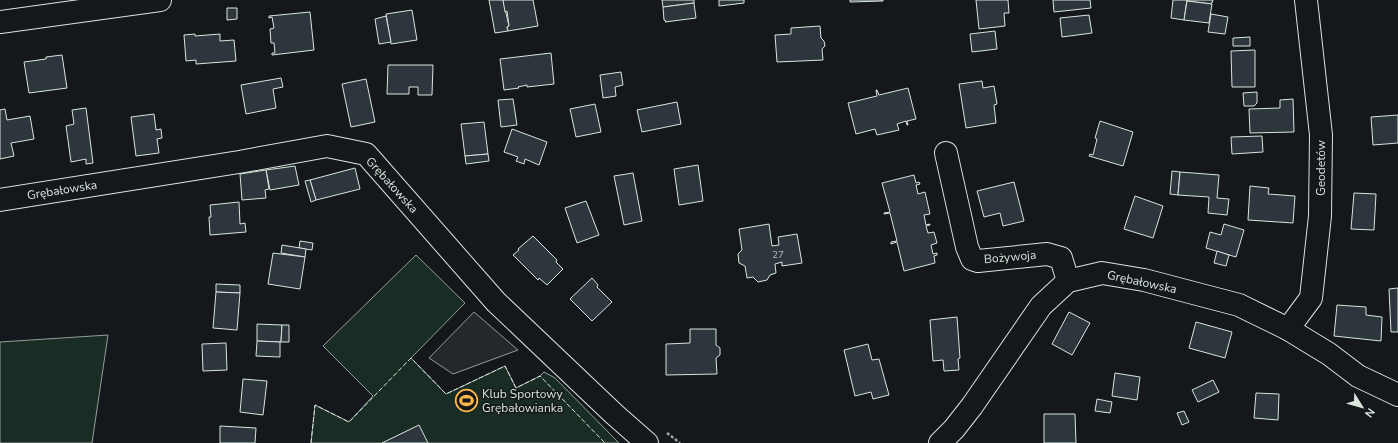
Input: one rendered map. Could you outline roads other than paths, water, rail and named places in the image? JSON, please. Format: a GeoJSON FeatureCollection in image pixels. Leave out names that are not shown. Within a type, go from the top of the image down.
{"type":"FeatureCollection","features":[{"type":"Feature","properties":{"kind":"street"},"geometry":{"type":"LineString","coordinates":[[0,22],[160,0]]}},
{"type":"Feature","properties":{"kind":"street","name":"Geodetów"},"geometry":{"type":"LineString","coordinates":[[1288,329],[1311,298],[1320,216],[1321,135],[1306,0]]}},
{"type":"Feature","properties":{"kind":"street","name":"Grębałowska"},"geometry":{"type":"LineString","coordinates":[[0,200],[232,163],[327,146],[366,154],[496,302],[614,414],[647,443]]}},
{"type":"Feature","properties":{"kind":"street","name":"Bożywoja"},"geometry":{"type":"LineString","coordinates":[[946,153],[967,247],[972,259],[978,261],[1047,254],[1061,258],[1068,281]]}},
{"type":"Feature","properties":{"kind":"street","name":"Grębałowska"},"geometry":{"type":"LineString","coordinates":[[940,443],[954,429],[972,406],[1041,306],[1068,281],[1102,273],[1144,280],[1239,305],[1288,329],[1329,354],[1358,376],[1398,395]]}},
{"type":"Feature","properties":{"kind":"place","name":"Klub Sportowy Grębałowianka"},"geometry":{"type":"Point","coordinates":[467,401]}}]}
